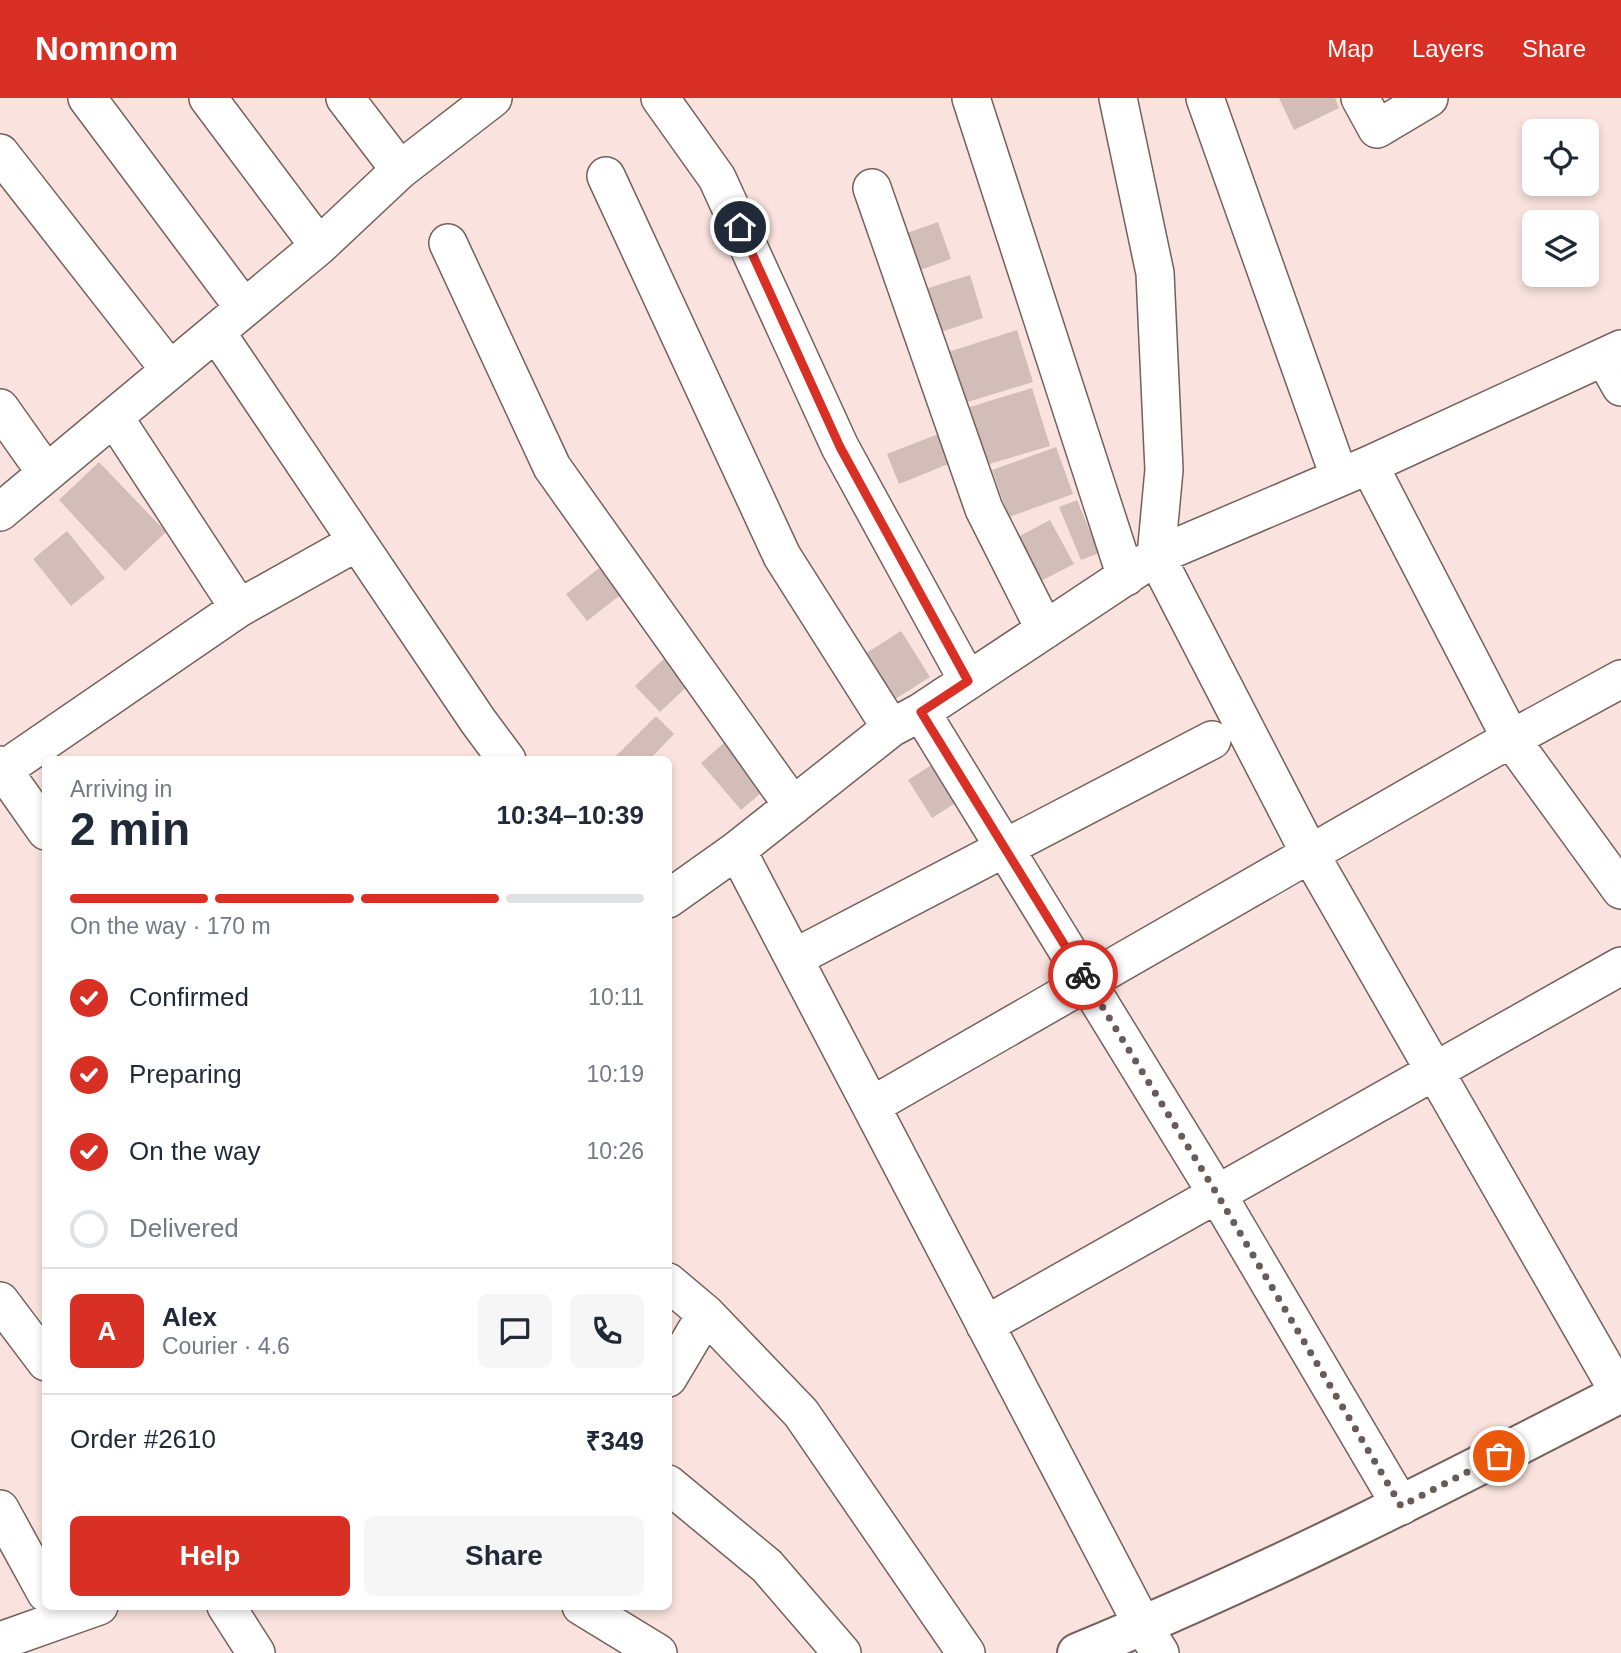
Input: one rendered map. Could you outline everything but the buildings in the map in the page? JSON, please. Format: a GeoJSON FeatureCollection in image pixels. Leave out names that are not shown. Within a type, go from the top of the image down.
{"type":"FeatureCollection","features":[{"type":"Feature","properties":{"kind":"main road"},"geometry":{"type":"LineString","coordinates":[[1077,1653],[1151,1639],[1401,1506],[1621,1394]]}},
{"type":"Feature","properties":{"kind":"street"},"geometry":{"type":"LineString","coordinates":[[87,98],[244,308]]}},
{"type":"Feature","properties":{"kind":"street"},"geometry":{"type":"LineString","coordinates":[[208,98],[319,246]]}},
{"type":"Feature","properties":{"kind":"street"},"geometry":{"type":"LineString","coordinates":[[345,98],[400,170]]}},
{"type":"Feature","properties":{"kind":"street"},"geometry":{"type":"LineString","coordinates":[[660,98],[718,178],[840,447],[968,681]]}},
{"type":"Feature","properties":{"kind":"street"},"geometry":{"type":"LineString","coordinates":[[971,98],[1126,577]]}},
{"type":"Feature","properties":{"kind":"street"},"geometry":{"type":"LineString","coordinates":[[1118,98],[1155,273],[1164,470],[1156,556],[1310,854],[1621,1394]]}},
{"type":"Feature","properties":{"kind":"street"},"geometry":{"type":"LineString","coordinates":[[1205,98],[1354,471],[1511,739],[1621,890]]}},
{"type":"Feature","properties":{"kind":"street"},"geometry":{"type":"LineString","coordinates":[[1360,98],[1377,130],[1429,98]]}},
{"type":"Feature","properties":{"kind":"street"},"geometry":{"type":"LineString","coordinates":[[0,512],[319,246],[400,170],[484,100]]}},
{"type":"Feature","properties":{"kind":"street"},"geometry":{"type":"LineString","coordinates":[[0,153],[169,369]]}},
{"type":"Feature","properties":{"kind":"street"},"geometry":{"type":"LineString","coordinates":[[606,176],[782,556],[1004,848],[1217,1194],[1401,1506]]}},
{"type":"Feature","properties":{"kind":"street"},"geometry":{"type":"LineString","coordinates":[[872,188],[984,509],[1045,630]]}},
{"type":"Feature","properties":{"kind":"street"},"geometry":{"type":"LineString","coordinates":[[448,243],[552,467],[793,806]]}},
{"type":"Feature","properties":{"kind":"street"},"geometry":{"type":"LineString","coordinates":[[216,332],[504,756]]}},
{"type":"Feature","properties":{"kind":"street"},"geometry":{"type":"LineString","coordinates":[[672,896],[737,850],[906,720],[1156,556],[1615,364]]}},
{"type":"Feature","properties":{"kind":"street"},"geometry":{"type":"LineString","coordinates":[[0,408],[46,473]]}},
{"type":"Feature","properties":{"kind":"street"},"geometry":{"type":"LineString","coordinates":[[114,417],[239,608]]}},
{"type":"Feature","properties":{"kind":"street"},"geometry":{"type":"LineString","coordinates":[[42,825],[2,768],[239,608],[357,542]]}},
{"type":"Feature","properties":{"kind":"street"},"geometry":{"type":"LineString","coordinates":[[871,1106],[1621,678]]}},
{"type":"Feature","properties":{"kind":"street"},"geometry":{"type":"LineString","coordinates":[[794,958],[1212,740]]}},
{"type":"Feature","properties":{"kind":"street"},"geometry":{"type":"LineString","coordinates":[[737,850],[1151,1639]]}},
{"type":"Feature","properties":{"kind":"street"},"geometry":{"type":"LineString","coordinates":[[985,1325],[1621,966]]}},
{"type":"Feature","properties":{"kind":"street"},"geometry":{"type":"LineString","coordinates":[[672,1285],[706,1314],[801,1413],[966,1653]]}},
{"type":"Feature","properties":{"kind":"street"},"geometry":{"type":"LineString","coordinates":[[0,1301],[42,1358]]}},
{"type":"Feature","properties":{"kind":"street"},"geometry":{"type":"LineString","coordinates":[[672,1371],[706,1314]]}},
{"type":"Feature","properties":{"kind":"street"},"geometry":{"type":"LineString","coordinates":[[672,1487],[767,1566],[842,1653]]}},
{"type":"Feature","properties":{"kind":"street"},"geometry":{"type":"LineString","coordinates":[[0,1509],[42,1587]]}},
{"type":"Feature","properties":{"kind":"street"},"geometry":{"type":"LineString","coordinates":[[0,1641],[48,1610]]}},
{"type":"Feature","properties":{"kind":"street"},"geometry":{"type":"LineString","coordinates":[[229,1610],[256,1653]]}},
{"type":"Feature","properties":{"kind":"street"},"geometry":{"type":"LineString","coordinates":[[588,1610],[658,1653]]}},
{"type":"Feature","properties":{"kind":"way so far"},"geometry":{"type":"LineString","coordinates":[[1083,975],[1217,1194],[1401,1506],[1499,1456]]}},
{"type":"Feature","properties":{"kind":"route"},"geometry":{"type":"LineString","coordinates":[[740,227],[840,447],[968,681],[921,712],[1083,975]]}}]}
